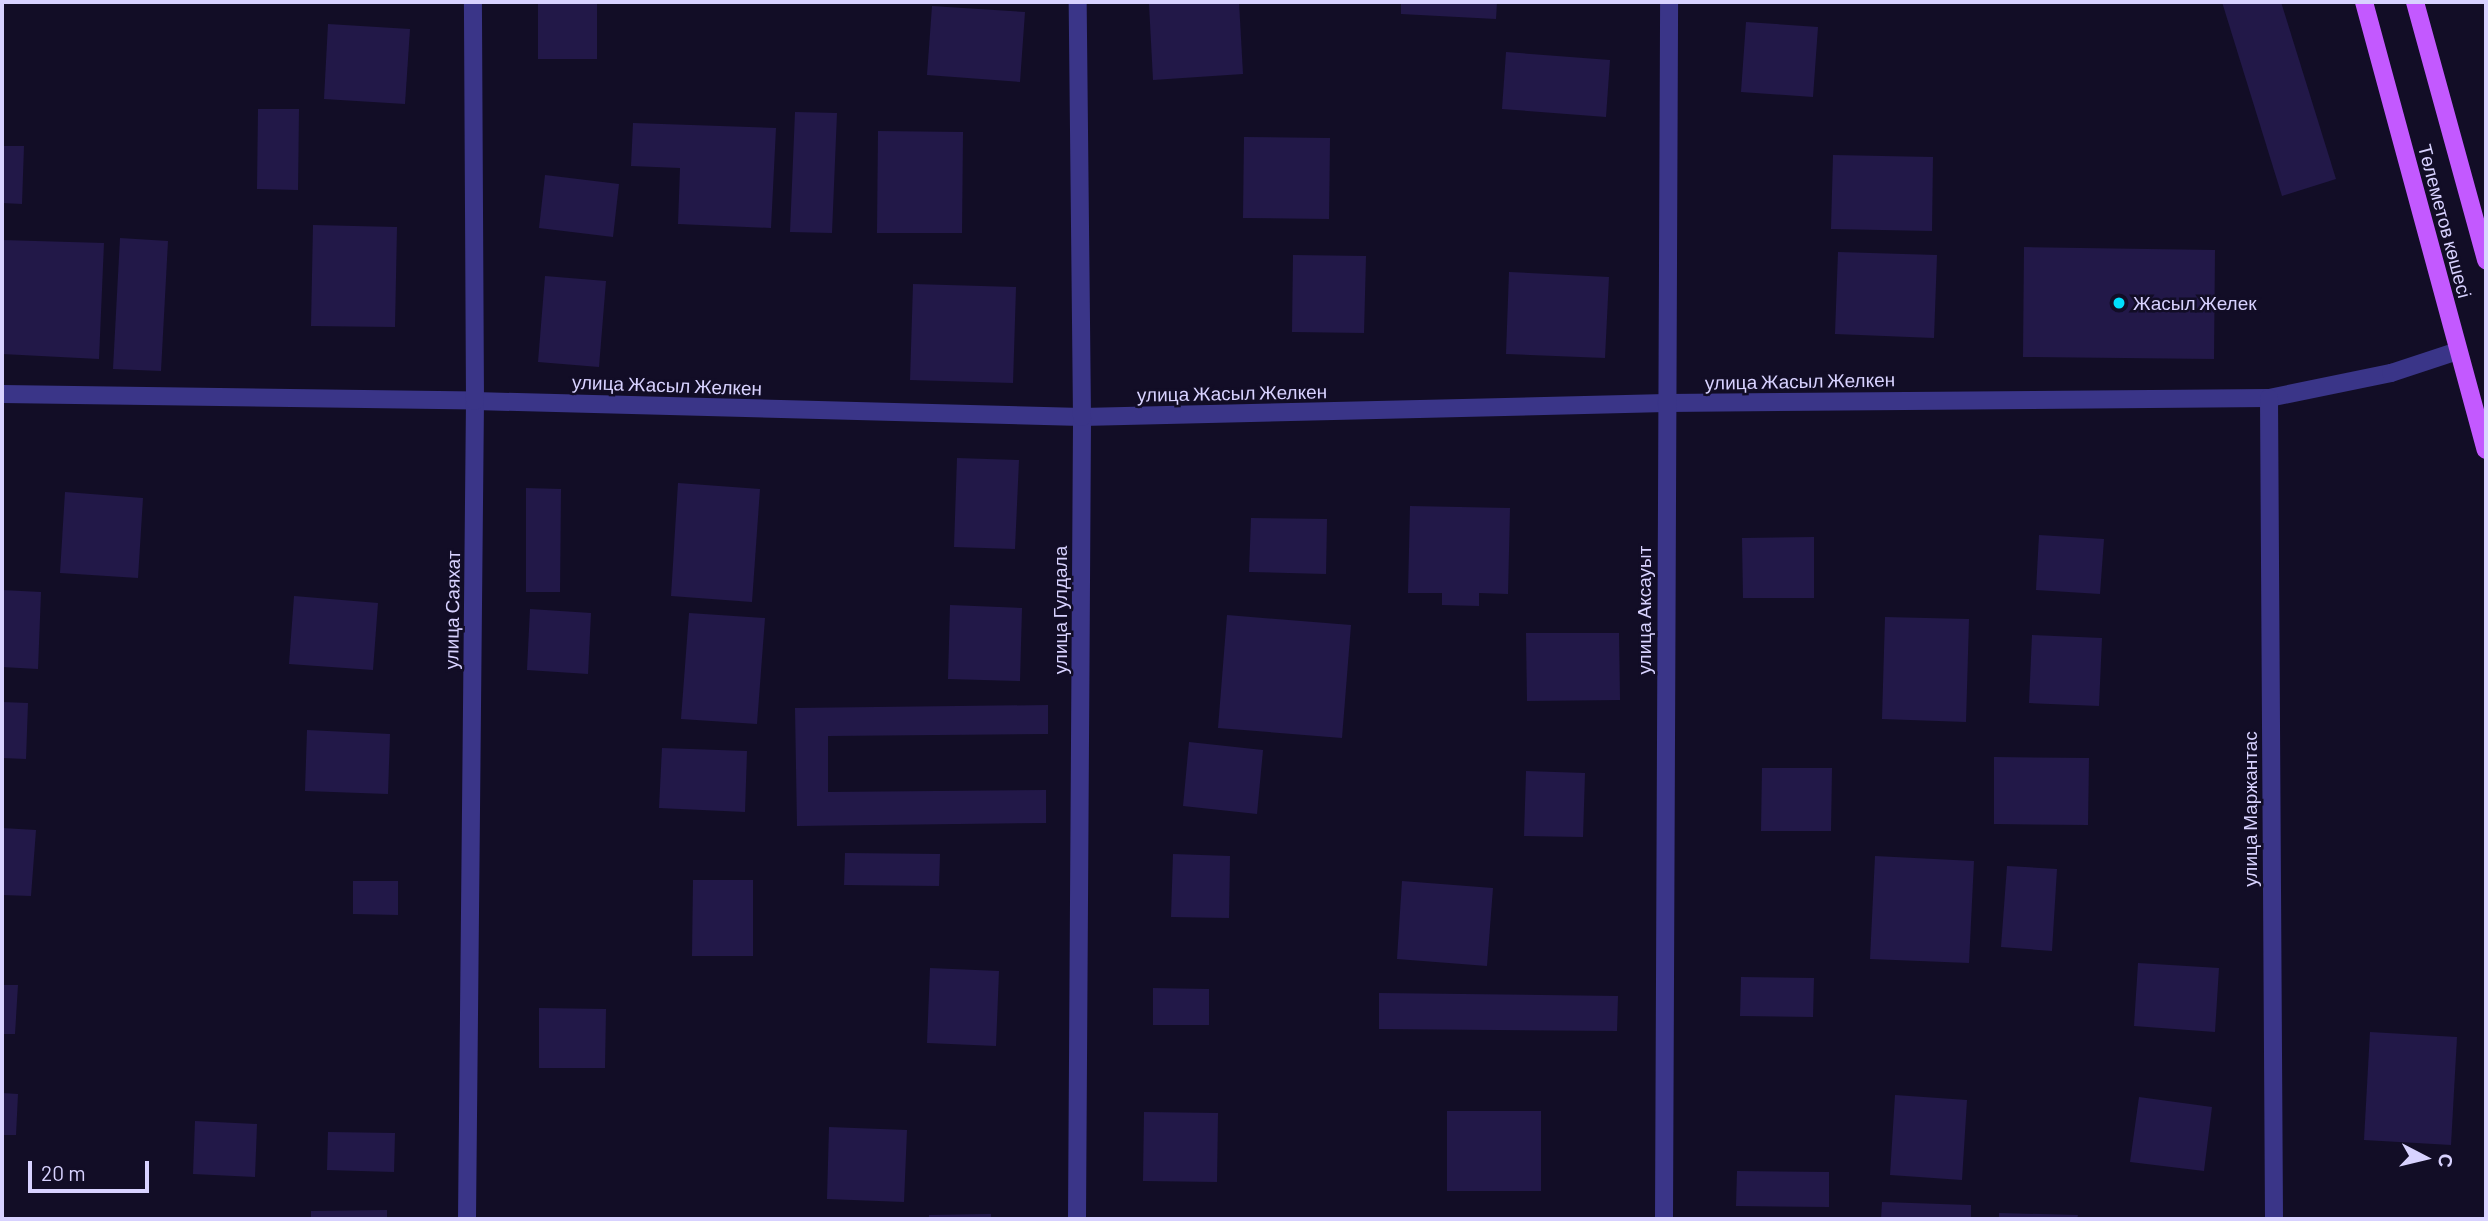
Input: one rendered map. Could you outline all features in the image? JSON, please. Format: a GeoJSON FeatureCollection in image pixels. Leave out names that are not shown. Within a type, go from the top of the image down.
{"type":"FeatureCollection","features":[{"type":"Feature","properties":{"kind":"main road","name":"Төлеметов көшесі"},"geometry":{"type":"LineString","coordinates":[[2364,2],[2486,450]]}},
{"type":"Feature","properties":{"kind":"main road","name":"Төлеметов көшесі"},"geometry":{"type":"LineString","coordinates":[[2415,2],[2486,260]]}},
{"type":"Feature","properties":{"kind":"street","name":"улица Саяхат"},"geometry":{"type":"LineString","coordinates":[[467,1219],[475,401],[473,2]]}},
{"type":"Feature","properties":{"kind":"street","name":"улица Гулдала"},"geometry":{"type":"LineString","coordinates":[[1077,1219],[1082,417],[1078,2]]}},
{"type":"Feature","properties":{"kind":"street","name":"улица Аксауыт"},"geometry":{"type":"LineString","coordinates":[[1664,1219],[1669,2]]}},
{"type":"Feature","properties":{"kind":"street","name":"улица Жасыл Желкен"},"geometry":{"type":"LineString","coordinates":[[2,394],[475,401],[1082,417],[1666,403],[2269,398],[2391,373],[2458,351]]}},
{"type":"Feature","properties":{"kind":"street","name":"улица Маржантас"},"geometry":{"type":"LineString","coordinates":[[2269,398],[2274,1219]]}},
{"type":"Feature","properties":{"kind":"building"},"geometry":{"type":"Polygon","coordinates":[[[538,2],[597,2],[597,59],[538,59],[538,2]]]}},
{"type":"Feature","properties":{"kind":"building"},"geometry":{"type":"Polygon","coordinates":[[[1239,2],[1243,74],[1153,80],[1149,4],[1239,2]]]}},
{"type":"Feature","properties":{"kind":"building"},"geometry":{"type":"Polygon","coordinates":[[[1401,2],[1497,2],[1496,19],[1401,14],[1401,2]]]}},
{"type":"Feature","properties":{"kind":"building"},"geometry":{"type":"Polygon","coordinates":[[[2222,2],[2281,2],[2336,179],[2282,196],[2222,2]]]}},
{"type":"Feature","properties":{"kind":"building"},"geometry":{"type":"Polygon","coordinates":[[[932,6],[1025,12],[1020,82],[927,75],[932,6]]]}},
{"type":"Feature","properties":{"kind":"building"},"geometry":{"type":"Polygon","coordinates":[[[1746,22],[1818,27],[1813,97],[1741,92],[1746,22]]]}},
{"type":"Feature","properties":{"kind":"building"},"geometry":{"type":"Polygon","coordinates":[[[328,24],[410,29],[405,104],[324,99],[328,24]]]}},
{"type":"Feature","properties":{"kind":"building"},"geometry":{"type":"Polygon","coordinates":[[[1506,52],[1610,60],[1606,117],[1502,109],[1506,52]]]}},
{"type":"Feature","properties":{"kind":"building"},"geometry":{"type":"Polygon","coordinates":[[[258,109],[299,109],[298,190],[257,189],[258,109]]]}},
{"type":"Feature","properties":{"kind":"building"},"geometry":{"type":"Polygon","coordinates":[[[795,112],[837,113],[832,233],[790,232],[795,112]]]}},
{"type":"Feature","properties":{"kind":"building"},"geometry":{"type":"Polygon","coordinates":[[[633,123],[776,128],[771,228],[678,224],[680,168],[631,166],[633,123]]]}},
{"type":"Feature","properties":{"kind":"building"},"geometry":{"type":"Polygon","coordinates":[[[878,131],[963,132],[962,233],[877,233],[878,131]]]}},
{"type":"Feature","properties":{"kind":"building"},"geometry":{"type":"Polygon","coordinates":[[[1244,137],[1330,138],[1329,219],[1243,218],[1244,137]]]}},
{"type":"Feature","properties":{"kind":"building"},"geometry":{"type":"Polygon","coordinates":[[[2,146],[24,146],[22,204],[2,203],[2,146]]]}},
{"type":"Feature","properties":{"kind":"building"},"geometry":{"type":"Polygon","coordinates":[[[1833,155],[1933,157],[1932,231],[1831,229],[1833,155]]]}},
{"type":"Feature","properties":{"kind":"building"},"geometry":{"type":"Polygon","coordinates":[[[545,175],[619,184],[613,237],[539,228],[545,175]]]}},
{"type":"Feature","properties":{"kind":"building"},"geometry":{"type":"Polygon","coordinates":[[[313,225],[397,227],[395,327],[311,326],[313,225]]]}},
{"type":"Feature","properties":{"kind":"building"},"geometry":{"type":"Polygon","coordinates":[[[120,238],[168,241],[161,371],[113,369],[120,238]]]}},
{"type":"Feature","properties":{"kind":"building"},"geometry":{"type":"Polygon","coordinates":[[[2,240],[104,243],[99,359],[2,354],[2,240]]]}},
{"type":"Feature","properties":{"kind":"building","name":"Жасыл Желек"},"geometry":{"type":"Polygon","coordinates":[[[2024,247],[2215,250],[2214,359],[2023,357],[2024,247]]]}},
{"type":"Feature","properties":{"kind":"building"},"geometry":{"type":"Polygon","coordinates":[[[1838,252],[1937,255],[1934,338],[1835,334],[1838,252]]]}},
{"type":"Feature","properties":{"kind":"building"},"geometry":{"type":"Polygon","coordinates":[[[1293,255],[1366,256],[1364,333],[1292,332],[1293,255]]]}},
{"type":"Feature","properties":{"kind":"building"},"geometry":{"type":"Polygon","coordinates":[[[1509,272],[1609,277],[1605,358],[1506,354],[1509,272]]]}},
{"type":"Feature","properties":{"kind":"building"},"geometry":{"type":"Polygon","coordinates":[[[545,276],[606,281],[599,367],[538,362],[545,276]]]}},
{"type":"Feature","properties":{"kind":"building"},"geometry":{"type":"Polygon","coordinates":[[[913,284],[1016,287],[1013,383],[910,380],[913,284]]]}},
{"type":"Feature","properties":{"kind":"building"},"geometry":{"type":"Polygon","coordinates":[[[957,458],[1019,460],[1015,549],[954,547],[957,458]]]}},
{"type":"Feature","properties":{"kind":"building"},"geometry":{"type":"Polygon","coordinates":[[[678,483],[760,489],[752,602],[671,596],[678,483]]]}},
{"type":"Feature","properties":{"kind":"building"},"geometry":{"type":"Polygon","coordinates":[[[526,488],[561,489],[560,592],[526,592],[526,488]]]}},
{"type":"Feature","properties":{"kind":"building"},"geometry":{"type":"Polygon","coordinates":[[[65,492],[143,498],[138,578],[60,573],[65,492]]]}},
{"type":"Feature","properties":{"kind":"building"},"geometry":{"type":"Polygon","coordinates":[[[1410,506],[1510,508],[1508,594],[1479,593],[1479,606],[1442,605],[1442,593],[1408,593],[1410,506]]]}},
{"type":"Feature","properties":{"kind":"building"},"geometry":{"type":"Polygon","coordinates":[[[1251,518],[1327,519],[1326,574],[1249,572],[1251,518]]]}},
{"type":"Feature","properties":{"kind":"building"},"geometry":{"type":"Polygon","coordinates":[[[2039,535],[2104,539],[2100,594],[2036,590],[2039,535]]]}},
{"type":"Feature","properties":{"kind":"building"},"geometry":{"type":"Polygon","coordinates":[[[1814,537],[1814,598],[1743,598],[1742,538],[1814,537]]]}},
{"type":"Feature","properties":{"kind":"building"},"geometry":{"type":"Polygon","coordinates":[[[2,590],[41,592],[38,669],[2,667],[2,590]]]}},
{"type":"Feature","properties":{"kind":"building"},"geometry":{"type":"Polygon","coordinates":[[[294,596],[378,603],[373,670],[289,664],[294,596]]]}},
{"type":"Feature","properties":{"kind":"building"},"geometry":{"type":"Polygon","coordinates":[[[950,605],[1022,608],[1020,681],[948,679],[950,605]]]}},
{"type":"Feature","properties":{"kind":"building"},"geometry":{"type":"Polygon","coordinates":[[[530,609],[591,613],[588,674],[527,670],[530,609]]]}},
{"type":"Feature","properties":{"kind":"building"},"geometry":{"type":"Polygon","coordinates":[[[689,613],[765,618],[757,724],[681,719],[689,613]]]}},
{"type":"Feature","properties":{"kind":"building"},"geometry":{"type":"Polygon","coordinates":[[[1227,615],[1351,625],[1342,738],[1218,728],[1227,615]]]}},
{"type":"Feature","properties":{"kind":"building"},"geometry":{"type":"Polygon","coordinates":[[[1885,617],[1969,619],[1966,722],[1882,719],[1885,617]]]}},
{"type":"Feature","properties":{"kind":"building"},"geometry":{"type":"Polygon","coordinates":[[[1526,633],[1619,633],[1620,700],[1527,701],[1526,633]]]}},
{"type":"Feature","properties":{"kind":"building"},"geometry":{"type":"Polygon","coordinates":[[[2032,635],[2102,638],[2099,706],[2029,703],[2032,635]]]}},
{"type":"Feature","properties":{"kind":"building"},"geometry":{"type":"Polygon","coordinates":[[[2,702],[28,703],[26,759],[2,758],[2,702]]]}},
{"type":"Feature","properties":{"kind":"building"},"geometry":{"type":"Polygon","coordinates":[[[1048,705],[1048,734],[828,736],[828,792],[1046,790],[1046,823],[797,826],[795,708],[1048,705]]]}},
{"type":"Feature","properties":{"kind":"building"},"geometry":{"type":"Polygon","coordinates":[[[307,730],[390,734],[388,794],[305,791],[307,730]]]}},
{"type":"Feature","properties":{"kind":"building"},"geometry":{"type":"Polygon","coordinates":[[[1189,742],[1263,750],[1257,814],[1183,806],[1189,742]]]}},
{"type":"Feature","properties":{"kind":"building"},"geometry":{"type":"Polygon","coordinates":[[[662,748],[747,751],[745,812],[659,808],[662,748]]]}},
{"type":"Feature","properties":{"kind":"building"},"geometry":{"type":"Polygon","coordinates":[[[1994,757],[2089,758],[2088,825],[1994,824],[1994,757]]]}},
{"type":"Feature","properties":{"kind":"building"},"geometry":{"type":"Polygon","coordinates":[[[1762,768],[1832,768],[1831,831],[1761,831],[1762,768]]]}},
{"type":"Feature","properties":{"kind":"building"},"geometry":{"type":"Polygon","coordinates":[[[1526,771],[1585,773],[1583,837],[1524,836],[1526,771]]]}},
{"type":"Feature","properties":{"kind":"building"},"geometry":{"type":"Polygon","coordinates":[[[2,828],[36,830],[31,896],[2,895],[2,828]]]}},
{"type":"Feature","properties":{"kind":"building"},"geometry":{"type":"Polygon","coordinates":[[[845,853],[940,854],[939,886],[844,885],[845,853]]]}},
{"type":"Feature","properties":{"kind":"building"},"geometry":{"type":"Polygon","coordinates":[[[1173,854],[1230,856],[1229,918],[1171,917],[1173,854]]]}},
{"type":"Feature","properties":{"kind":"building"},"geometry":{"type":"Polygon","coordinates":[[[1875,856],[1974,861],[1969,963],[1870,959],[1875,856]]]}},
{"type":"Feature","properties":{"kind":"building"},"geometry":{"type":"Polygon","coordinates":[[[2007,866],[2057,869],[2052,951],[2001,947],[2007,866]]]}},
{"type":"Feature","properties":{"kind":"building"},"geometry":{"type":"Polygon","coordinates":[[[693,880],[753,880],[753,956],[692,956],[693,880]]]}},
{"type":"Feature","properties":{"kind":"building"},"geometry":{"type":"Polygon","coordinates":[[[353,881],[398,881],[398,915],[353,914],[353,881]]]}},
{"type":"Feature","properties":{"kind":"building"},"geometry":{"type":"Polygon","coordinates":[[[1402,881],[1493,888],[1487,966],[1397,959],[1402,881]]]}},
{"type":"Feature","properties":{"kind":"building"},"geometry":{"type":"Polygon","coordinates":[[[2138,963],[2219,968],[2215,1032],[2134,1026],[2138,963]]]}},
{"type":"Feature","properties":{"kind":"building"},"geometry":{"type":"Polygon","coordinates":[[[930,968],[999,971],[996,1046],[927,1043],[930,968]]]}},
{"type":"Feature","properties":{"kind":"building"},"geometry":{"type":"Polygon","coordinates":[[[1741,977],[1814,978],[1813,1017],[1740,1016],[1741,977]]]}},
{"type":"Feature","properties":{"kind":"building"},"geometry":{"type":"Polygon","coordinates":[[[2,985],[18,985],[15,1034],[2,1034],[2,985]]]}},
{"type":"Feature","properties":{"kind":"building"},"geometry":{"type":"Polygon","coordinates":[[[1153,988],[1209,989],[1209,1025],[1153,1025],[1153,988]]]}},
{"type":"Feature","properties":{"kind":"building"},"geometry":{"type":"Polygon","coordinates":[[[1379,993],[1618,996],[1617,1031],[1379,1029],[1379,993]]]}},
{"type":"Feature","properties":{"kind":"building"},"geometry":{"type":"Polygon","coordinates":[[[539,1008],[606,1009],[605,1068],[539,1068],[539,1008]]]}},
{"type":"Feature","properties":{"kind":"building"},"geometry":{"type":"Polygon","coordinates":[[[2370,1032],[2457,1037],[2451,1145],[2364,1140],[2370,1032]]]}},
{"type":"Feature","properties":{"kind":"building"},"geometry":{"type":"Polygon","coordinates":[[[2,1093],[18,1094],[16,1135],[2,1135],[2,1093]]]}},
{"type":"Feature","properties":{"kind":"building"},"geometry":{"type":"Polygon","coordinates":[[[1895,1095],[1967,1100],[1962,1180],[1890,1175],[1895,1095]]]}},
{"type":"Feature","properties":{"kind":"building"},"geometry":{"type":"Polygon","coordinates":[[[2139,1097],[2212,1107],[2204,1171],[2130,1162],[2139,1097]]]}},
{"type":"Feature","properties":{"kind":"building"},"geometry":{"type":"Polygon","coordinates":[[[1447,1111],[1541,1111],[1541,1191],[1447,1191],[1447,1111]]]}},
{"type":"Feature","properties":{"kind":"building"},"geometry":{"type":"Polygon","coordinates":[[[1144,1112],[1218,1113],[1217,1182],[1143,1181],[1144,1112]]]}},
{"type":"Feature","properties":{"kind":"building"},"geometry":{"type":"Polygon","coordinates":[[[195,1121],[257,1124],[255,1177],[193,1174],[195,1121]]]}},
{"type":"Feature","properties":{"kind":"building"},"geometry":{"type":"Polygon","coordinates":[[[829,1127],[907,1130],[904,1202],[827,1199],[829,1127]]]}},
{"type":"Feature","properties":{"kind":"building"},"geometry":{"type":"Polygon","coordinates":[[[328,1132],[395,1133],[394,1172],[327,1170],[328,1132]]]}},
{"type":"Feature","properties":{"kind":"building"},"geometry":{"type":"Polygon","coordinates":[[[1737,1171],[1829,1172],[1829,1207],[1736,1206],[1737,1171]]]}},
{"type":"Feature","properties":{"kind":"building"},"geometry":{"type":"Polygon","coordinates":[[[1882,1202],[1971,1205],[1971,1219],[1881,1219],[1882,1202]]]}},
{"type":"Feature","properties":{"kind":"building"},"geometry":{"type":"Polygon","coordinates":[[[387,1210],[387,1219],[311,1219],[311,1211],[387,1210]]]}},
{"type":"Feature","properties":{"kind":"building"},"geometry":{"type":"Polygon","coordinates":[[[1999,1213],[2078,1215],[2077,1219],[1999,1219],[1999,1213]]]}},
{"type":"Feature","properties":{"kind":"building"},"geometry":{"type":"Polygon","coordinates":[[[991,1214],[991,1219],[929,1219],[929,1215],[991,1214]]]}},
{"type":"Feature","properties":{"kind":"place","name":"Жасыл Желек"},"geometry":{"type":"Point","coordinates":[2119,303]}}]}
